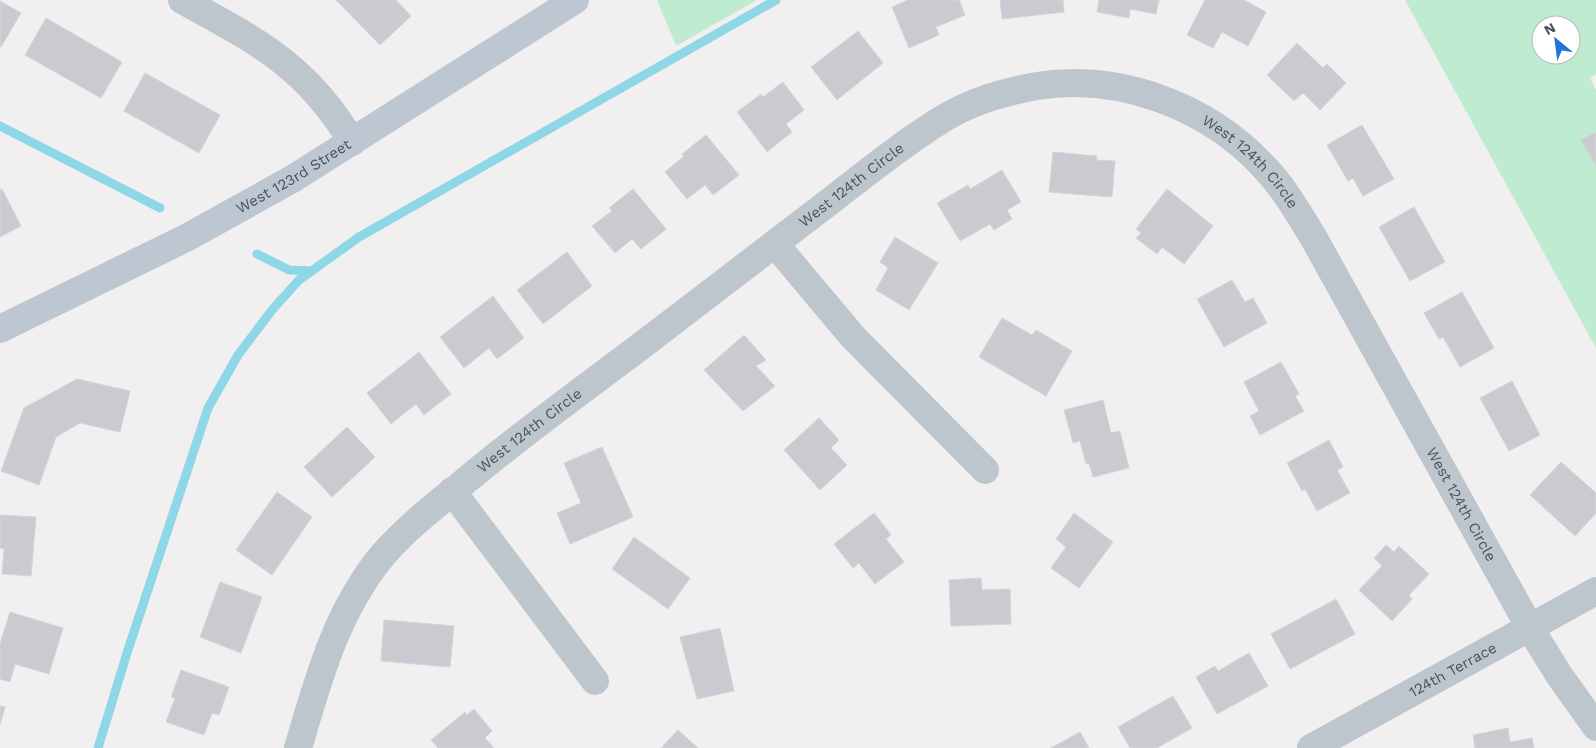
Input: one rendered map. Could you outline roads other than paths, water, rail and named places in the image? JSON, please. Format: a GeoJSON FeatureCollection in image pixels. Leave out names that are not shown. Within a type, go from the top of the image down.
{"type":"FeatureCollection","features":[{"type":"Feature","properties":{"kind":"street"},"geometry":{"type":"LineString","coordinates":[[182,0],[269,49],[298,73],[336,115],[352,142]]}},
{"type":"Feature","properties":{"kind":"street","name":"West 123rd Street"},"geometry":{"type":"LineString","coordinates":[[0,329],[188,238],[294,178],[575,0]]}},
{"type":"Feature","properties":{"kind":"street","name":"West 124th Circle"},"geometry":{"type":"LineString","coordinates":[[298,748],[320,674],[337,629],[364,581],[406,531],[452,491],[775,244],[941,120],[972,104],[1005,93],[1039,86],[1105,85],[1149,94],[1213,124],[1240,144],[1264,166],[1285,192],[1312,235],[1530,628],[1559,675],[1596,727]]}},
{"type":"Feature","properties":{"kind":"street"},"geometry":{"type":"LineString","coordinates":[[775,244],[852,337],[985,470]]}},
{"type":"Feature","properties":{"kind":"street"},"geometry":{"type":"LineString","coordinates":[[452,491],[595,681]]}},
{"type":"Feature","properties":{"kind":"street","name":"124th Terrace"},"geometry":{"type":"LineString","coordinates":[[1311,748],[1596,591]]}},
{"type":"Feature","properties":{"kind":"waterway"},"geometry":{"type":"LineString","coordinates":[[98,748],[127,653],[208,408],[238,355],[272,310],[299,280],[359,237],[776,0]]}},
{"type":"Feature","properties":{"kind":"waterway"},"geometry":{"type":"LineString","coordinates":[[0,126],[160,208]]}},
{"type":"Feature","properties":{"kind":"waterway"},"geometry":{"type":"LineString","coordinates":[[257,254],[289,270],[311,271]]}}]}
